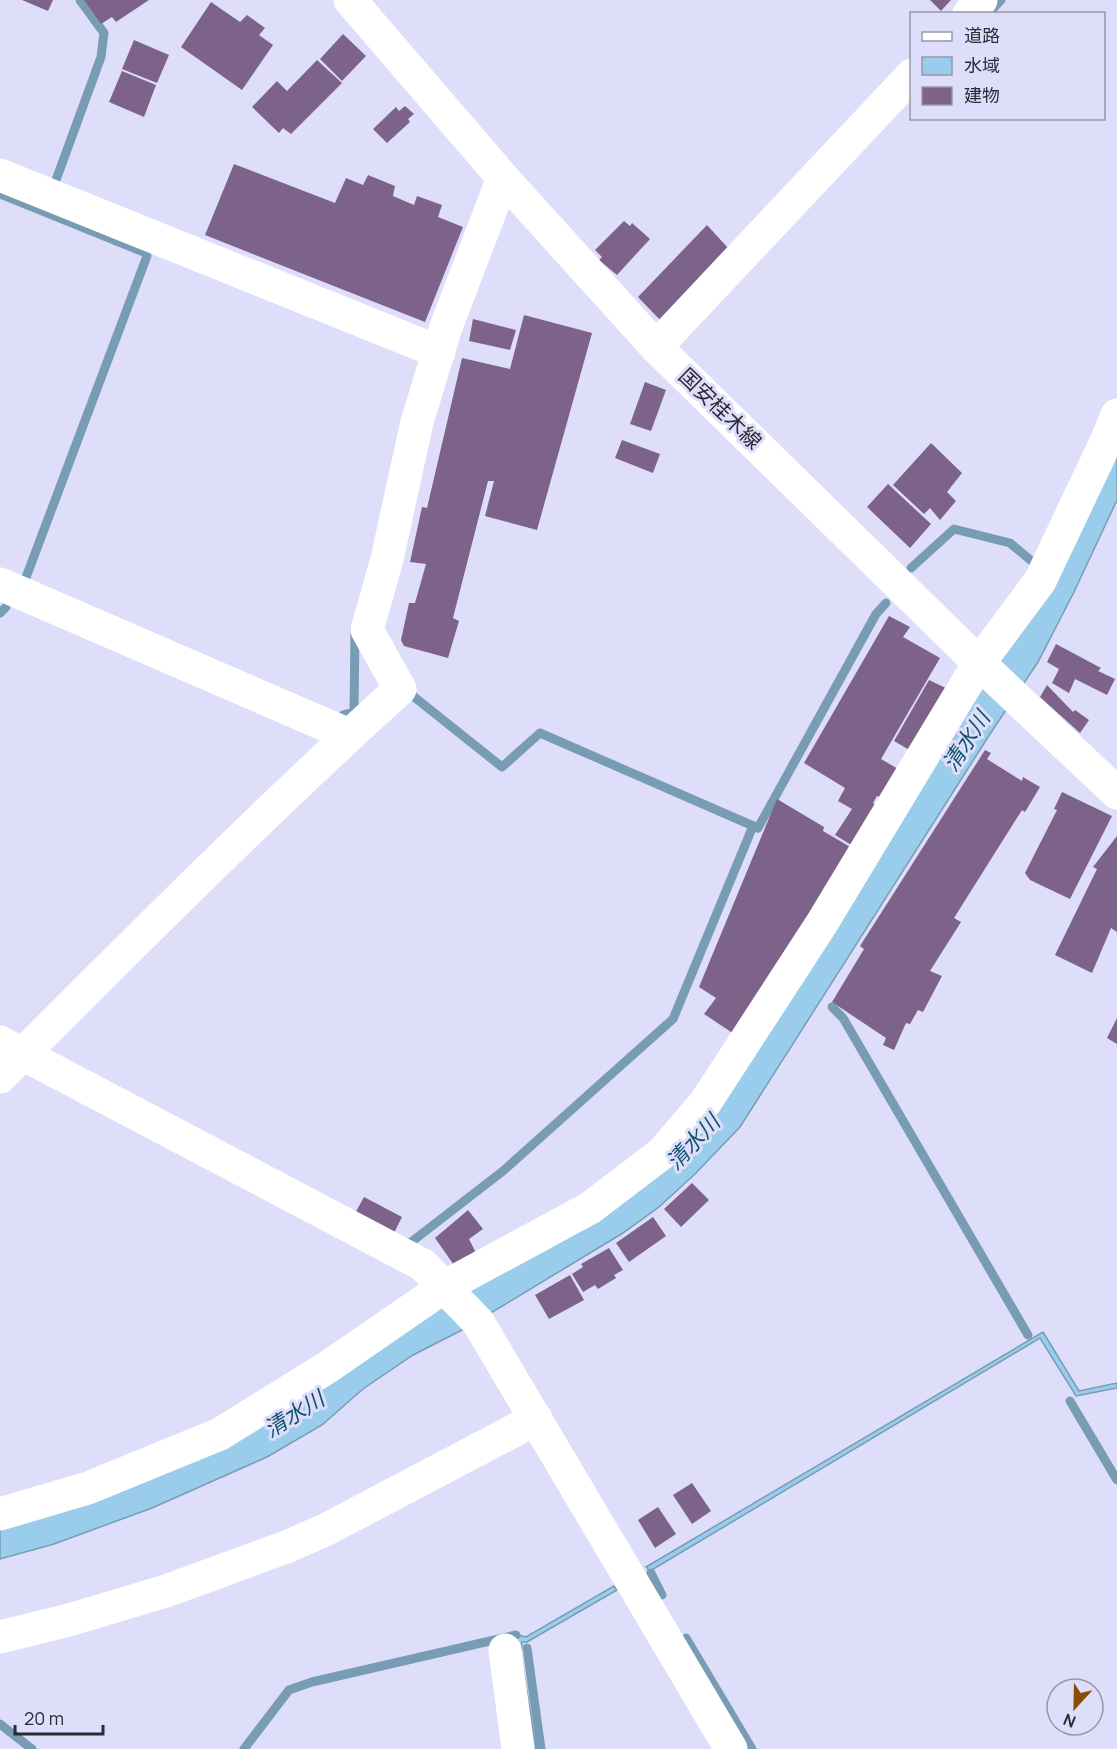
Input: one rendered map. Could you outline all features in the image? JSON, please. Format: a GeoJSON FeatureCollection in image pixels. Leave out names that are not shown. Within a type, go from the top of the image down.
{"type":"FeatureCollection","features":[{"type":"Feature","properties":{"kind":"street","name":"国安桂木線"},"geometry":{"type":"LineString","coordinates":[[350,0],[503,178],[656,347],[1016,699],[1117,793]]}},
{"type":"Feature","properties":{"kind":"street"},"geometry":{"type":"LineString","coordinates":[[971,12],[981,0]]}},
{"type":"Feature","properties":{"kind":"street"},"geometry":{"type":"LineString","coordinates":[[656,347],[910,77]]}},
{"type":"Feature","properties":{"kind":"street"},"geometry":{"type":"LineString","coordinates":[[0,175],[439,352]]}},
{"type":"Feature","properties":{"kind":"street"},"geometry":{"type":"LineString","coordinates":[[0,1077],[12,1048],[400,688],[367,630],[387,559],[417,422],[446,327],[503,178]]}},
{"type":"Feature","properties":{"kind":"street"},"geometry":{"type":"LineString","coordinates":[[0,1514],[88,1488],[220,1434],[328,1367],[444,1287],[590,1208],[661,1154],[705,1103],[1040,581],[1117,415]]}},
{"type":"Feature","properties":{"kind":"street"},"geometry":{"type":"LineString","coordinates":[[0,584],[349,735]]}},
{"type":"Feature","properties":{"kind":"street"},"geometry":{"type":"LineString","coordinates":[[12,1048],[423,1265],[478,1322],[730,1749]]}},
{"type":"Feature","properties":{"kind":"street"},"geometry":{"type":"LineString","coordinates":[[0,1637],[69,1620],[166,1591],[289,1546],[327,1529],[536,1419]]}},
{"type":"Feature","properties":{"kind":"street"},"geometry":{"type":"LineString","coordinates":[[505,1650],[518,1749]]}},
{"type":"Feature","properties":{"kind":"water","name":"清水川"},"geometry":{"type":"Polygon","coordinates":[[[1117,438],[1117,500],[1038,662],[740,1127],[695,1174],[659,1207],[623,1233],[466,1328],[413,1355],[363,1389],[322,1425],[267,1457],[152,1508],[54,1544],[0,1559],[0,1524],[135,1480],[635,1185],[1117,438]]]}},
{"type":"Feature","properties":{"kind":"water"},"geometry":{"type":"Polygon","coordinates":[[[1043,1332],[1079,1391],[1117,1383],[1117,1388],[1076,1396],[1040,1338],[650,1571],[646,1567],[1043,1332]]]}},
{"type":"Feature","properties":{"kind":"water"},"geometry":{"type":"Polygon","coordinates":[[[614,1586],[617,1590],[527,1642],[522,1642],[521,1652],[536,1749],[531,1749],[516,1642],[518,1635],[526,1637],[614,1586]]]}},
{"type":"Feature","properties":{"kind":"building"},"geometry":{"type":"Polygon","coordinates":[[[22,0],[53,0],[48,11],[22,0]]]}},
{"type":"Feature","properties":{"kind":"building"},"geometry":{"type":"Polygon","coordinates":[[[84,0],[149,0],[116,22],[112,17],[101,24],[84,0]]]}},
{"type":"Feature","properties":{"kind":"building"},"geometry":{"type":"Polygon","coordinates":[[[930,0],[951,0],[941,11],[930,0]]]}},
{"type":"Feature","properties":{"kind":"building"},"geometry":{"type":"Polygon","coordinates":[[[211,2],[240,22],[247,15],[265,28],[259,35],[273,45],[242,90],[181,47],[211,2]]]}},
{"type":"Feature","properties":{"kind":"building"},"geometry":{"type":"Polygon","coordinates":[[[343,34],[366,56],[342,81],[320,59],[343,34]]]}},
{"type":"Feature","properties":{"kind":"building"},"geometry":{"type":"Polygon","coordinates":[[[134,40],[169,55],[157,83],[122,69],[134,40]]]}},
{"type":"Feature","properties":{"kind":"building"},"geometry":{"type":"Polygon","coordinates":[[[317,60],[342,83],[291,134],[283,128],[279,133],[252,107],[277,81],[287,91],[317,60]]]}},
{"type":"Feature","properties":{"kind":"building"},"geometry":{"type":"Polygon","coordinates":[[[122,71],[156,85],[144,117],[109,102],[122,71]]]}},
{"type":"Feature","properties":{"kind":"building"},"geometry":{"type":"Polygon","coordinates":[[[405,106],[414,114],[408,119],[410,122],[387,143],[373,129],[396,107],[399,111],[405,106]]]}},
{"type":"Feature","properties":{"kind":"building"},"geometry":{"type":"Polygon","coordinates":[[[234,164],[335,203],[346,178],[363,185],[368,175],[395,186],[393,196],[414,205],[417,196],[442,205],[438,217],[463,227],[425,322],[205,235],[234,164]]]}},
{"type":"Feature","properties":{"kind":"building"},"geometry":{"type":"Polygon","coordinates":[[[624,221],[630,226],[632,223],[650,239],[617,275],[599,260],[602,257],[595,250],[624,221]]]}},
{"type":"Feature","properties":{"kind":"building"},"geometry":{"type":"Polygon","coordinates":[[[707,225],[728,248],[661,321],[638,297],[707,225]]]}},
{"type":"Feature","properties":{"kind":"building"},"geometry":{"type":"Polygon","coordinates":[[[524,315],[592,333],[537,530],[485,516],[494,481],[488,481],[453,618],[459,621],[448,658],[404,646],[401,640],[409,603],[415,603],[426,564],[410,562],[422,507],[427,508],[462,358],[510,369],[524,315]]]}},
{"type":"Feature","properties":{"kind":"building"},"geometry":{"type":"Polygon","coordinates":[[[473,319],[516,330],[510,350],[469,341],[473,319]]]}},
{"type":"Feature","properties":{"kind":"building"},"geometry":{"type":"Polygon","coordinates":[[[645,382],[666,390],[651,431],[630,424],[645,382]]]}},
{"type":"Feature","properties":{"kind":"building"},"geometry":{"type":"Polygon","coordinates":[[[622,440],[660,454],[653,473],[615,458],[622,440]]]}},
{"type":"Feature","properties":{"kind":"building"},"geometry":{"type":"Polygon","coordinates":[[[931,443],[962,473],[947,492],[956,501],[940,520],[930,508],[924,514],[893,485],[931,443]]]}},
{"type":"Feature","properties":{"kind":"building"},"geometry":{"type":"Polygon","coordinates":[[[888,484],[931,524],[910,548],[867,507],[888,484]]]}},
{"type":"Feature","properties":{"kind":"building"},"geometry":{"type":"Polygon","coordinates":[[[889,616],[910,627],[903,637],[940,658],[881,759],[900,770],[884,799],[877,796],[873,803],[878,806],[853,846],[835,835],[852,809],[838,801],[845,788],[804,763],[889,616]]]}},
{"type":"Feature","properties":{"kind":"building"},"geometry":{"type":"Polygon","coordinates":[[[1056,644],[1101,668],[1098,671],[1115,679],[1107,695],[1075,679],[1069,693],[1052,683],[1059,669],[1047,662],[1056,644]]]}},
{"type":"Feature","properties":{"kind":"building"},"geometry":{"type":"Polygon","coordinates":[[[929,680],[952,691],[911,751],[894,741],[929,680]]]}},
{"type":"Feature","properties":{"kind":"building"},"geometry":{"type":"Polygon","coordinates":[[[1047,685],[1073,712],[1075,710],[1089,720],[1080,733],[1040,697],[1047,685]]]}},
{"type":"Feature","properties":{"kind":"building"},"geometry":{"type":"Polygon","coordinates":[[[985,750],[991,753],[987,759],[1022,781],[1023,777],[1040,787],[1025,812],[1022,810],[954,918],[961,922],[930,971],[942,976],[923,1012],[918,1010],[910,1024],[906,1023],[894,1050],[883,1045],[886,1038],[832,1002],[864,949],[860,946],[985,750]]]}},
{"type":"Feature","properties":{"kind":"building"},"geometry":{"type":"Polygon","coordinates":[[[1062,792],[1112,816],[1070,899],[1030,880],[1025,873],[1057,810],[1054,809],[1062,792]]]}},
{"type":"Feature","properties":{"kind":"building"},"geometry":{"type":"Polygon","coordinates":[[[777,799],[824,827],[823,831],[852,848],[734,1034],[704,1014],[716,998],[699,987],[777,799]]]}},
{"type":"Feature","properties":{"kind":"building"},"geometry":{"type":"Polygon","coordinates":[[[1117,836],[1117,932],[1111,928],[1092,973],[1055,955],[1097,869],[1093,867],[1117,836]]]}},
{"type":"Feature","properties":{"kind":"building"},"geometry":{"type":"Polygon","coordinates":[[[1117,1018],[1117,1044],[1107,1038],[1117,1018]]]}},
{"type":"Feature","properties":{"kind":"building"},"geometry":{"type":"Polygon","coordinates":[[[692,1183],[709,1200],[681,1227],[664,1209],[692,1183]]]}},
{"type":"Feature","properties":{"kind":"building"},"geometry":{"type":"Polygon","coordinates":[[[364,1197],[402,1217],[392,1237],[353,1217],[364,1197]]]}},
{"type":"Feature","properties":{"kind":"building"},"geometry":{"type":"Polygon","coordinates":[[[468,1210],[483,1229],[469,1239],[477,1255],[456,1268],[435,1238],[468,1210]]]}},
{"type":"Feature","properties":{"kind":"building"},"geometry":{"type":"Polygon","coordinates":[[[653,1217],[666,1236],[629,1262],[616,1243],[653,1217]]]}},
{"type":"Feature","properties":{"kind":"building"},"geometry":{"type":"Polygon","coordinates":[[[609,1248],[623,1270],[614,1275],[616,1278],[598,1289],[595,1285],[583,1292],[572,1274],[583,1267],[581,1264],[609,1248]]]}},
{"type":"Feature","properties":{"kind":"building"},"geometry":{"type":"Polygon","coordinates":[[[570,1275],[584,1300],[549,1319],[535,1295],[570,1275]]]}},
{"type":"Feature","properties":{"kind":"building"},"geometry":{"type":"Polygon","coordinates":[[[692,1483],[711,1511],[692,1524],[673,1495],[692,1483]]]}},
{"type":"Feature","properties":{"kind":"building"},"geometry":{"type":"Polygon","coordinates":[[[658,1507],[676,1534],[655,1548],[638,1520],[658,1507]]]}},
{"type":"Feature","properties":{"kind":"waterway"},"geometry":{"type":"LineString","coordinates":[[56,180],[101,57],[104,33],[80,0]]}},
{"type":"Feature","properties":{"kind":"waterway"},"geometry":{"type":"LineString","coordinates":[[990,12],[1001,0]]}},
{"type":"Feature","properties":{"kind":"waterway"},"geometry":{"type":"LineString","coordinates":[[0,194],[146,253]]}},
{"type":"Feature","properties":{"kind":"waterway"},"geometry":{"type":"LineString","coordinates":[[25,580],[147,256]]}},
{"type":"Feature","properties":{"kind":"waterway"},"geometry":{"type":"LineString","coordinates":[[911,568],[954,529],[1010,543],[1040,568]]}},
{"type":"Feature","properties":{"kind":"waterway"},"geometry":{"type":"LineString","coordinates":[[408,692],[502,767],[540,733],[758,828],[876,614],[886,603]]}},
{"type":"Feature","properties":{"kind":"waterway"},"geometry":{"type":"LineString","coordinates":[[0,613],[6,607]]}},
{"type":"Feature","properties":{"kind":"waterway"},"geometry":{"type":"LineString","coordinates":[[343,715],[354,712],[355,629]]}},
{"type":"Feature","properties":{"kind":"waterway"},"geometry":{"type":"LineString","coordinates":[[410,1243],[503,1171],[673,1019],[753,826]]}},
{"type":"Feature","properties":{"kind":"waterway"},"geometry":{"type":"LineString","coordinates":[[832,1007],[843,1018],[1028,1335]]}},
{"type":"Feature","properties":{"kind":"waterway"},"geometry":{"type":"LineString","coordinates":[[1070,1401],[1117,1480]]}},
{"type":"Feature","properties":{"kind":"waterway"},"geometry":{"type":"LineString","coordinates":[[651,1573],[662,1595]]}},
{"type":"Feature","properties":{"kind":"waterway"},"geometry":{"type":"LineString","coordinates":[[244,1749],[289,1690],[312,1682],[516,1635]]}},
{"type":"Feature","properties":{"kind":"waterway"},"geometry":{"type":"LineString","coordinates":[[686,1638],[752,1749]]}},
{"type":"Feature","properties":{"kind":"waterway"},"geometry":{"type":"LineString","coordinates":[[527,1648],[541,1749]]}},
{"type":"Feature","properties":{"kind":"waterway"},"geometry":{"type":"LineString","coordinates":[[0,1724],[32,1749]]}}]}
